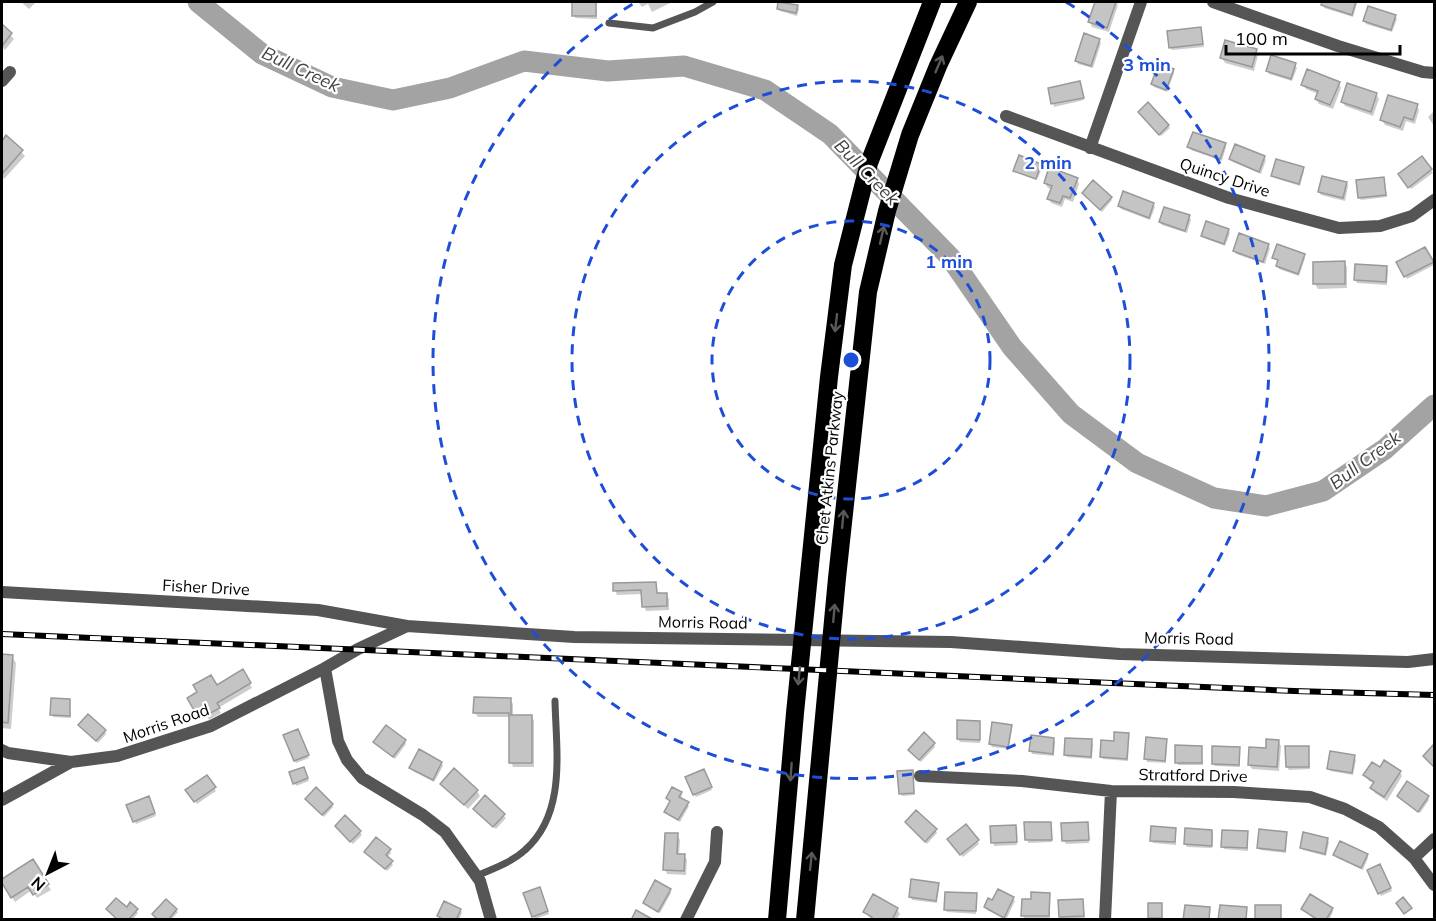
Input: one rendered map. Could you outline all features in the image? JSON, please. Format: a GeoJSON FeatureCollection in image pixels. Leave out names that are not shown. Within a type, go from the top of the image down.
{"type":"FeatureCollection","features":[{"type":"Feature","properties":{"kind":"highway"},"geometry":{"type":"LineString","coordinates":[[892,89],[919,2]]}},
{"type":"Feature","properties":{"kind":"highway"},"geometry":{"type":"LineString","coordinates":[[892,89],[932,2]]}},
{"type":"Feature","properties":{"kind":"highway","name":"Chet Atkins Parkway"},"geometry":{"type":"LineString","coordinates":[[805,920],[837,578],[868,292],[887,211],[917,119],[968,2]]}},
{"type":"Feature","properties":{"kind":"highway","name":"Chet Atkins Parkway"},"geometry":{"type":"LineString","coordinates":[[777,920],[795,714],[829,377],[843,265],[882,102],[892,89]]}},
{"type":"Feature","properties":{"kind":"street"},"geometry":{"type":"LineString","coordinates":[[1090,148],[1141,2]]}},
{"type":"Feature","properties":{"kind":"street"},"geometry":{"type":"LineString","coordinates":[[1213,2],[1338,46],[1423,72],[1434,73]]}},
{"type":"Feature","properties":{"kind":"street","name":"Quincy Drive"},"geometry":{"type":"LineString","coordinates":[[1006,116],[1229,198],[1339,228],[1380,226],[1412,216],[1434,200]]}},
{"type":"Feature","properties":{"kind":"street","name":"Fisher Drive"},"geometry":{"type":"LineString","coordinates":[[2,592],[318,610],[407,626]]}},
{"type":"Feature","properties":{"kind":"street","name":"Morris Road"},"geometry":{"type":"LineString","coordinates":[[2,750],[8,753],[71,762],[117,756],[211,726],[407,626],[574,637],[951,642],[1120,654],[1408,662],[1434,659]]}},
{"type":"Feature","properties":{"kind":"street"},"geometry":{"type":"LineString","coordinates":[[325,668],[338,741],[347,760],[362,778],[423,814],[445,831],[480,881],[491,920]]}},
{"type":"Feature","properties":{"kind":"street"},"geometry":{"type":"LineString","coordinates":[[2,800],[71,762]]}},
{"type":"Feature","properties":{"kind":"street","name":"Stratford Drive"},"geometry":{"type":"LineString","coordinates":[[920,776],[1022,781],[1111,790],[1234,792],[1310,797],[1345,809],[1379,827],[1414,858],[1434,885]]}},
{"type":"Feature","properties":{"kind":"street"},"geometry":{"type":"LineString","coordinates":[[1105,920],[1111,790]]}},
{"type":"Feature","properties":{"kind":"street"},"geometry":{"type":"LineString","coordinates":[[686,920],[715,862],[717,832]]}},
{"type":"Feature","properties":{"kind":"street"},"geometry":{"type":"LineString","coordinates":[[1414,858],[1434,839]]}},
{"type":"Feature","properties":{"kind":"lane"},"geometry":{"type":"LineString","coordinates":[[609,23],[653,28],[695,12],[713,2]]}},
{"type":"Feature","properties":{"kind":"lane"},"geometry":{"type":"LineString","coordinates":[[476,876],[525,851],[535,840],[551,812],[556,779],[555,701]]}},
{"type":"Feature","properties":{"kind":"building"},"geometry":{"type":"Polygon","coordinates":[[[572,2],[596,2],[596,16],[572,16],[572,2]]]}},
{"type":"Feature","properties":{"kind":"building"},"geometry":{"type":"Polygon","coordinates":[[[778,2],[798,5],[796,13],[777,9],[778,2]]]}},
{"type":"Feature","properties":{"kind":"building"},"geometry":{"type":"Polygon","coordinates":[[[1095,2],[1116,2],[1107,28],[1088,22],[1095,2]]]}},
{"type":"Feature","properties":{"kind":"building"},"geometry":{"type":"Polygon","coordinates":[[[1322,2],[1356,2],[1352,15],[1321,5],[1322,2]]]}},
{"type":"Feature","properties":{"kind":"building"},"geometry":{"type":"Polygon","coordinates":[[[1368,6],[1396,15],[1391,30],[1363,21],[1368,6]]]}},
{"type":"Feature","properties":{"kind":"building"},"geometry":{"type":"Polygon","coordinates":[[[2,24],[12,33],[2,46],[2,24]]]}},
{"type":"Feature","properties":{"kind":"building"},"geometry":{"type":"Polygon","coordinates":[[[1201,27],[1203,44],[1169,48],[1167,31],[1201,27]]]}},
{"type":"Feature","properties":{"kind":"building"},"geometry":{"type":"Polygon","coordinates":[[[1084,33],[1100,39],[1091,66],[1075,61],[1084,33]]]}},
{"type":"Feature","properties":{"kind":"building"},"geometry":{"type":"Polygon","coordinates":[[[1225,40],[1257,49],[1252,67],[1220,58],[1225,40]]]}},
{"type":"Feature","properties":{"kind":"building"},"geometry":{"type":"Polygon","coordinates":[[[1271,55],[1296,63],[1291,79],[1266,71],[1271,55]]]}},
{"type":"Feature","properties":{"kind":"building"},"geometry":{"type":"Polygon","coordinates":[[[1159,63],[1174,69],[1166,90],[1151,84],[1159,63]]]}},
{"type":"Feature","properties":{"kind":"building"},"geometry":{"type":"Polygon","coordinates":[[[1307,69],[1340,82],[1330,105],[1315,99],[1318,91],[1301,85],[1307,69]]]}},
{"type":"Feature","properties":{"kind":"building"},"geometry":{"type":"Polygon","coordinates":[[[1080,81],[1084,98],[1051,104],[1048,88],[1080,81]]]}},
{"type":"Feature","properties":{"kind":"building"},"geometry":{"type":"Polygon","coordinates":[[[1347,83],[1377,93],[1371,112],[1341,102],[1347,83]]]}},
{"type":"Feature","properties":{"kind":"building"},"geometry":{"type":"Polygon","coordinates":[[[1388,95],[1418,104],[1413,120],[1404,117],[1400,127],[1380,120],[1388,95]]]}},
{"type":"Feature","properties":{"kind":"building"},"geometry":{"type":"Polygon","coordinates":[[[1148,102],[1169,125],[1159,135],[1138,112],[1148,102]]]}},
{"type":"Feature","properties":{"kind":"building"},"geometry":{"type":"Polygon","coordinates":[[[1193,132],[1226,143],[1220,159],[1187,147],[1193,132]]]}},
{"type":"Feature","properties":{"kind":"building"},"geometry":{"type":"Polygon","coordinates":[[[6,135],[23,150],[2,174],[2,141],[6,135]]]}},
{"type":"Feature","properties":{"kind":"building"},"geometry":{"type":"Polygon","coordinates":[[[1235,144],[1265,156],[1259,172],[1229,159],[1235,144]]]}},
{"type":"Feature","properties":{"kind":"building"},"geometry":{"type":"Polygon","coordinates":[[[1019,155],[1041,164],[1036,179],[1013,171],[1019,155]]]}},
{"type":"Feature","properties":{"kind":"building"},"geometry":{"type":"Polygon","coordinates":[[[1422,156],[1432,169],[1408,188],[1398,174],[1422,156]]]}},
{"type":"Feature","properties":{"kind":"building"},"geometry":{"type":"Polygon","coordinates":[[[1276,159],[1304,167],[1299,184],[1271,176],[1276,159]]]}},
{"type":"Feature","properties":{"kind":"building"},"geometry":{"type":"Polygon","coordinates":[[[1049,167],[1078,178],[1070,198],[1063,196],[1060,203],[1047,199],[1052,186],[1044,183],[1049,167]]]}},
{"type":"Feature","properties":{"kind":"building"},"geometry":{"type":"Polygon","coordinates":[[[1322,176],[1347,182],[1343,198],[1318,192],[1322,176]]]}},
{"type":"Feature","properties":{"kind":"building"},"geometry":{"type":"Polygon","coordinates":[[[1384,177],[1386,195],[1358,198],[1356,180],[1384,177]]]}},
{"type":"Feature","properties":{"kind":"building"},"geometry":{"type":"Polygon","coordinates":[[[1093,180],[1112,197],[1100,210],[1082,193],[1093,180]]]}},
{"type":"Feature","properties":{"kind":"building"},"geometry":{"type":"Polygon","coordinates":[[[1123,191],[1154,203],[1149,218],[1118,206],[1123,191]]]}},
{"type":"Feature","properties":{"kind":"building"},"geometry":{"type":"Polygon","coordinates":[[[1164,207],[1190,215],[1185,231],[1159,222],[1164,207]]]}},
{"type":"Feature","properties":{"kind":"building"},"geometry":{"type":"Polygon","coordinates":[[[1206,221],[1229,229],[1224,244],[1201,236],[1206,221]]]}},
{"type":"Feature","properties":{"kind":"building"},"geometry":{"type":"Polygon","coordinates":[[[1239,233],[1269,244],[1263,262],[1233,251],[1239,233]]]}},
{"type":"Feature","properties":{"kind":"building"},"geometry":{"type":"Polygon","coordinates":[[[1277,244],[1305,254],[1298,274],[1276,266],[1278,260],[1272,258],[1277,244]]]}},
{"type":"Feature","properties":{"kind":"building"},"geometry":{"type":"Polygon","coordinates":[[[1425,247],[1434,262],[1404,277],[1396,262],[1425,247]]]}},
{"type":"Feature","properties":{"kind":"building"},"geometry":{"type":"Polygon","coordinates":[[[1345,261],[1345,284],[1313,284],[1313,262],[1345,261]]]}},
{"type":"Feature","properties":{"kind":"building"},"geometry":{"type":"Polygon","coordinates":[[[1355,264],[1387,266],[1386,282],[1354,280],[1355,264]]]}},
{"type":"Feature","properties":{"kind":"building"},"geometry":{"type":"Polygon","coordinates":[[[656,582],[657,593],[667,593],[667,606],[642,607],[641,590],[613,591],[613,583],[656,582]]]}},
{"type":"Feature","properties":{"kind":"building"},"geometry":{"type":"Polygon","coordinates":[[[2,654],[13,655],[8,723],[2,722],[2,654]]]}},
{"type":"Feature","properties":{"kind":"building"},"geometry":{"type":"Polygon","coordinates":[[[243,669],[251,683],[217,703],[220,708],[205,716],[201,708],[195,712],[187,698],[197,692],[193,685],[211,675],[217,685],[243,669]]]}},
{"type":"Feature","properties":{"kind":"building"},"geometry":{"type":"Polygon","coordinates":[[[474,697],[511,698],[511,715],[532,715],[532,763],[509,763],[509,713],[473,713],[474,697]]]}},
{"type":"Feature","properties":{"kind":"building"},"geometry":{"type":"Polygon","coordinates":[[[51,698],[70,699],[70,716],[50,715],[51,698]]]}},
{"type":"Feature","properties":{"kind":"building"},"geometry":{"type":"Polygon","coordinates":[[[88,714],[106,730],[96,741],[78,725],[88,714]]]}},
{"type":"Feature","properties":{"kind":"building"},"geometry":{"type":"Polygon","coordinates":[[[957,720],[980,721],[980,740],[957,739],[957,720]]]}},
{"type":"Feature","properties":{"kind":"building"},"geometry":{"type":"Polygon","coordinates":[[[992,722],[1012,725],[1008,747],[989,744],[992,722]]]}},
{"type":"Feature","properties":{"kind":"building"},"geometry":{"type":"Polygon","coordinates":[[[386,725],[406,740],[393,757],[373,742],[386,725]]]}},
{"type":"Feature","properties":{"kind":"building"},"geometry":{"type":"Polygon","coordinates":[[[298,729],[309,755],[294,761],[283,735],[298,729]]]}},
{"type":"Feature","properties":{"kind":"building"},"geometry":{"type":"Polygon","coordinates":[[[924,732],[935,743],[919,760],[908,750],[924,732]]]}},
{"type":"Feature","properties":{"kind":"building"},"geometry":{"type":"Polygon","coordinates":[[[1114,732],[1129,733],[1127,759],[1100,757],[1101,740],[1114,741],[1114,732]]]}},
{"type":"Feature","properties":{"kind":"building"},"geometry":{"type":"Polygon","coordinates":[[[1031,735],[1054,738],[1053,754],[1029,751],[1031,735]]]}},
{"type":"Feature","properties":{"kind":"building"},"geometry":{"type":"Polygon","coordinates":[[[1146,737],[1167,739],[1165,761],[1144,759],[1146,737]]]}},
{"type":"Feature","properties":{"kind":"building"},"geometry":{"type":"Polygon","coordinates":[[[1065,738],[1092,739],[1091,757],[1064,755],[1065,738]]]}},
{"type":"Feature","properties":{"kind":"building"},"geometry":{"type":"Polygon","coordinates":[[[1266,739],[1279,740],[1277,767],[1248,765],[1249,747],[1266,748],[1266,739]]]}},
{"type":"Feature","properties":{"kind":"building"},"geometry":{"type":"Polygon","coordinates":[[[1434,744],[1434,767],[1423,756],[1434,744]]]}},
{"type":"Feature","properties":{"kind":"building"},"geometry":{"type":"Polygon","coordinates":[[[1175,745],[1202,746],[1202,763],[1175,763],[1175,745]]]}},
{"type":"Feature","properties":{"kind":"building"},"geometry":{"type":"Polygon","coordinates":[[[1212,746],[1240,747],[1239,765],[1212,764],[1212,746]]]}},
{"type":"Feature","properties":{"kind":"building"},"geometry":{"type":"Polygon","coordinates":[[[1285,746],[1309,746],[1309,767],[1286,767],[1285,746]]]}},
{"type":"Feature","properties":{"kind":"building"},"geometry":{"type":"Polygon","coordinates":[[[419,749],[442,762],[433,780],[409,768],[419,749]]]}},
{"type":"Feature","properties":{"kind":"building"},"geometry":{"type":"Polygon","coordinates":[[[1330,751],[1355,755],[1352,773],[1327,769],[1330,751]]]}},
{"type":"Feature","properties":{"kind":"building"},"geometry":{"type":"Polygon","coordinates":[[[1384,760],[1401,771],[1384,797],[1370,788],[1374,782],[1363,775],[1372,762],[1380,767],[1384,760]]]}},
{"type":"Feature","properties":{"kind":"building"},"geometry":{"type":"Polygon","coordinates":[[[304,767],[308,778],[293,784],[289,772],[304,767]]]}},
{"type":"Feature","properties":{"kind":"building"},"geometry":{"type":"Polygon","coordinates":[[[454,768],[478,790],[464,805],[440,784],[454,768]]]}},
{"type":"Feature","properties":{"kind":"building"},"geometry":{"type":"Polygon","coordinates":[[[704,769],[712,787],[693,795],[685,777],[704,769]]]}},
{"type":"Feature","properties":{"kind":"building"},"geometry":{"type":"Polygon","coordinates":[[[913,770],[914,793],[899,794],[897,771],[913,770]]]}},
{"type":"Feature","properties":{"kind":"building"},"geometry":{"type":"Polygon","coordinates":[[[207,775],[216,787],[194,802],[185,790],[207,775]]]}},
{"type":"Feature","properties":{"kind":"building"},"geometry":{"type":"Polygon","coordinates":[[[1407,781],[1429,796],[1418,812],[1397,796],[1407,781]]]}},
{"type":"Feature","properties":{"kind":"building"},"geometry":{"type":"Polygon","coordinates":[[[316,787],[333,804],[322,815],[305,799],[316,787]]]}},
{"type":"Feature","properties":{"kind":"building"},"geometry":{"type":"Polygon","coordinates":[[[672,787],[682,792],[679,797],[689,802],[678,820],[664,812],[670,801],[666,798],[672,787]]]}},
{"type":"Feature","properties":{"kind":"building"},"geometry":{"type":"Polygon","coordinates":[[[485,795],[505,814],[493,827],[473,809],[485,795]]]}},
{"type":"Feature","properties":{"kind":"building"},"geometry":{"type":"Polygon","coordinates":[[[149,796],[155,813],[133,822],[126,805],[149,796]]]}},
{"type":"Feature","properties":{"kind":"building"},"geometry":{"type":"Polygon","coordinates":[[[916,810],[937,829],[925,842],[905,822],[916,810]]]}},
{"type":"Feature","properties":{"kind":"building"},"geometry":{"type":"Polygon","coordinates":[[[345,815],[361,831],[350,842],[335,826],[345,815]]]}},
{"type":"Feature","properties":{"kind":"building"},"geometry":{"type":"Polygon","coordinates":[[[1024,822],[1051,822],[1052,840],[1025,840],[1024,822]]]}},
{"type":"Feature","properties":{"kind":"building"},"geometry":{"type":"Polygon","coordinates":[[[1088,822],[1089,840],[1062,841],[1061,823],[1088,822]]]}},
{"type":"Feature","properties":{"kind":"building"},"geometry":{"type":"Polygon","coordinates":[[[966,824],[979,840],[960,855],[947,839],[966,824]]]}},
{"type":"Feature","properties":{"kind":"building"},"geometry":{"type":"Polygon","coordinates":[[[1016,825],[1017,842],[991,843],[990,826],[1016,825]]]}},
{"type":"Feature","properties":{"kind":"building"},"geometry":{"type":"Polygon","coordinates":[[[1151,826],[1176,828],[1175,842],[1150,841],[1151,826]]]}},
{"type":"Feature","properties":{"kind":"building"},"geometry":{"type":"Polygon","coordinates":[[[1185,828],[1212,830],[1212,846],[1184,844],[1185,828]]]}},
{"type":"Feature","properties":{"kind":"building"},"geometry":{"type":"Polygon","coordinates":[[[1259,829],[1287,832],[1285,851],[1257,848],[1259,829]]]}},
{"type":"Feature","properties":{"kind":"building"},"geometry":{"type":"Polygon","coordinates":[[[1222,830],[1248,831],[1247,848],[1221,847],[1222,830]]]}},
{"type":"Feature","properties":{"kind":"building"},"geometry":{"type":"Polygon","coordinates":[[[1303,832],[1328,838],[1325,854],[1300,848],[1303,832]]]}},
{"type":"Feature","properties":{"kind":"building"},"geometry":{"type":"Polygon","coordinates":[[[665,833],[678,833],[677,854],[685,854],[684,871],[663,870],[665,833]]]}},
{"type":"Feature","properties":{"kind":"building"},"geometry":{"type":"Polygon","coordinates":[[[376,837],[391,849],[386,855],[393,861],[385,869],[364,852],[376,837]]]}},
{"type":"Feature","properties":{"kind":"building"},"geometry":{"type":"Polygon","coordinates":[[[1340,841],[1368,854],[1361,868],[1333,855],[1340,841]]]}},
{"type":"Feature","properties":{"kind":"building"},"geometry":{"type":"Polygon","coordinates":[[[33,859],[49,884],[33,895],[28,887],[11,898],[2,879],[33,859]]]}},
{"type":"Feature","properties":{"kind":"building"},"geometry":{"type":"Polygon","coordinates":[[[1380,864],[1391,888],[1378,894],[1367,870],[1380,864]]]}},
{"type":"Feature","properties":{"kind":"building"},"geometry":{"type":"Polygon","coordinates":[[[911,879],[939,883],[936,901],[909,897],[911,879]]]}},
{"type":"Feature","properties":{"kind":"building"},"geometry":{"type":"Polygon","coordinates":[[[655,880],[671,889],[658,912],[643,903],[655,880]]]}},
{"type":"Feature","properties":{"kind":"building"},"geometry":{"type":"Polygon","coordinates":[[[540,887],[548,911],[532,917],[523,893],[540,887]]]}},
{"type":"Feature","properties":{"kind":"building"},"geometry":{"type":"Polygon","coordinates":[[[998,889],[1014,897],[1004,918],[984,907],[988,898],[992,900],[998,889]]]}},
{"type":"Feature","properties":{"kind":"building"},"geometry":{"type":"Polygon","coordinates":[[[945,892],[977,893],[976,911],[944,910],[945,892]]]}},
{"type":"Feature","properties":{"kind":"building"},"geometry":{"type":"Polygon","coordinates":[[[1031,892],[1050,893],[1049,916],[1021,916],[1022,899],[1031,899],[1031,892]]]}},
{"type":"Feature","properties":{"kind":"building"},"geometry":{"type":"Polygon","coordinates":[[[873,894],[898,908],[892,920],[870,920],[872,917],[863,912],[873,894]]]}},
{"type":"Feature","properties":{"kind":"building"},"geometry":{"type":"Polygon","coordinates":[[[1310,894],[1333,908],[1326,920],[1318,920],[1301,909],[1310,894]]]}},
{"type":"Feature","properties":{"kind":"building"},"geometry":{"type":"Polygon","coordinates":[[[1403,897],[1412,908],[1404,914],[1396,903],[1403,897]]]}},
{"type":"Feature","properties":{"kind":"building"},"geometry":{"type":"Polygon","coordinates":[[[116,898],[127,907],[130,902],[138,909],[128,920],[118,920],[106,909],[116,898]]]}},
{"type":"Feature","properties":{"kind":"building"},"geometry":{"type":"Polygon","coordinates":[[[166,899],[177,909],[168,920],[158,920],[152,914],[166,899]]]}},
{"type":"Feature","properties":{"kind":"building"},"geometry":{"type":"Polygon","coordinates":[[[1083,899],[1084,916],[1059,917],[1058,900],[1083,899]]]}},
{"type":"Feature","properties":{"kind":"building"},"geometry":{"type":"Polygon","coordinates":[[[444,901],[461,909],[456,920],[445,920],[437,916],[444,901]]]}},
{"type":"Feature","properties":{"kind":"building"},"geometry":{"type":"Polygon","coordinates":[[[1148,903],[1162,903],[1162,918],[1148,918],[1148,903]]]}},
{"type":"Feature","properties":{"kind":"building"},"geometry":{"type":"Polygon","coordinates":[[[1185,905],[1210,907],[1209,920],[1183,920],[1185,905]]]}},
{"type":"Feature","properties":{"kind":"building"},"geometry":{"type":"Polygon","coordinates":[[[1220,905],[1247,907],[1246,920],[1218,920],[1220,905]]]}},
{"type":"Feature","properties":{"kind":"building"},"geometry":{"type":"Polygon","coordinates":[[[1255,905],[1281,905],[1281,920],[1255,920],[1255,905]]]}},
{"type":"Feature","properties":{"kind":"building"},"geometry":{"type":"Polygon","coordinates":[[[636,910],[654,920],[631,920],[636,910]]]}},
{"type":"Feature","properties":{"kind":"waterway","name":"Bull Creek"},"geometry":{"type":"LineString","coordinates":[[198,2],[262,54],[332,87],[393,100],[450,88],[524,61],[608,71],[684,66],[765,90],[830,134],[950,257],[1012,347],[1071,414],[1137,463],[1214,498],[1266,506],[1323,491],[1385,449],[1434,405]]}},
{"type":"Feature","properties":{"kind":"railway"},"geometry":{"type":"LineString","coordinates":[[2,634],[1294,691],[1434,695]]}}]}
